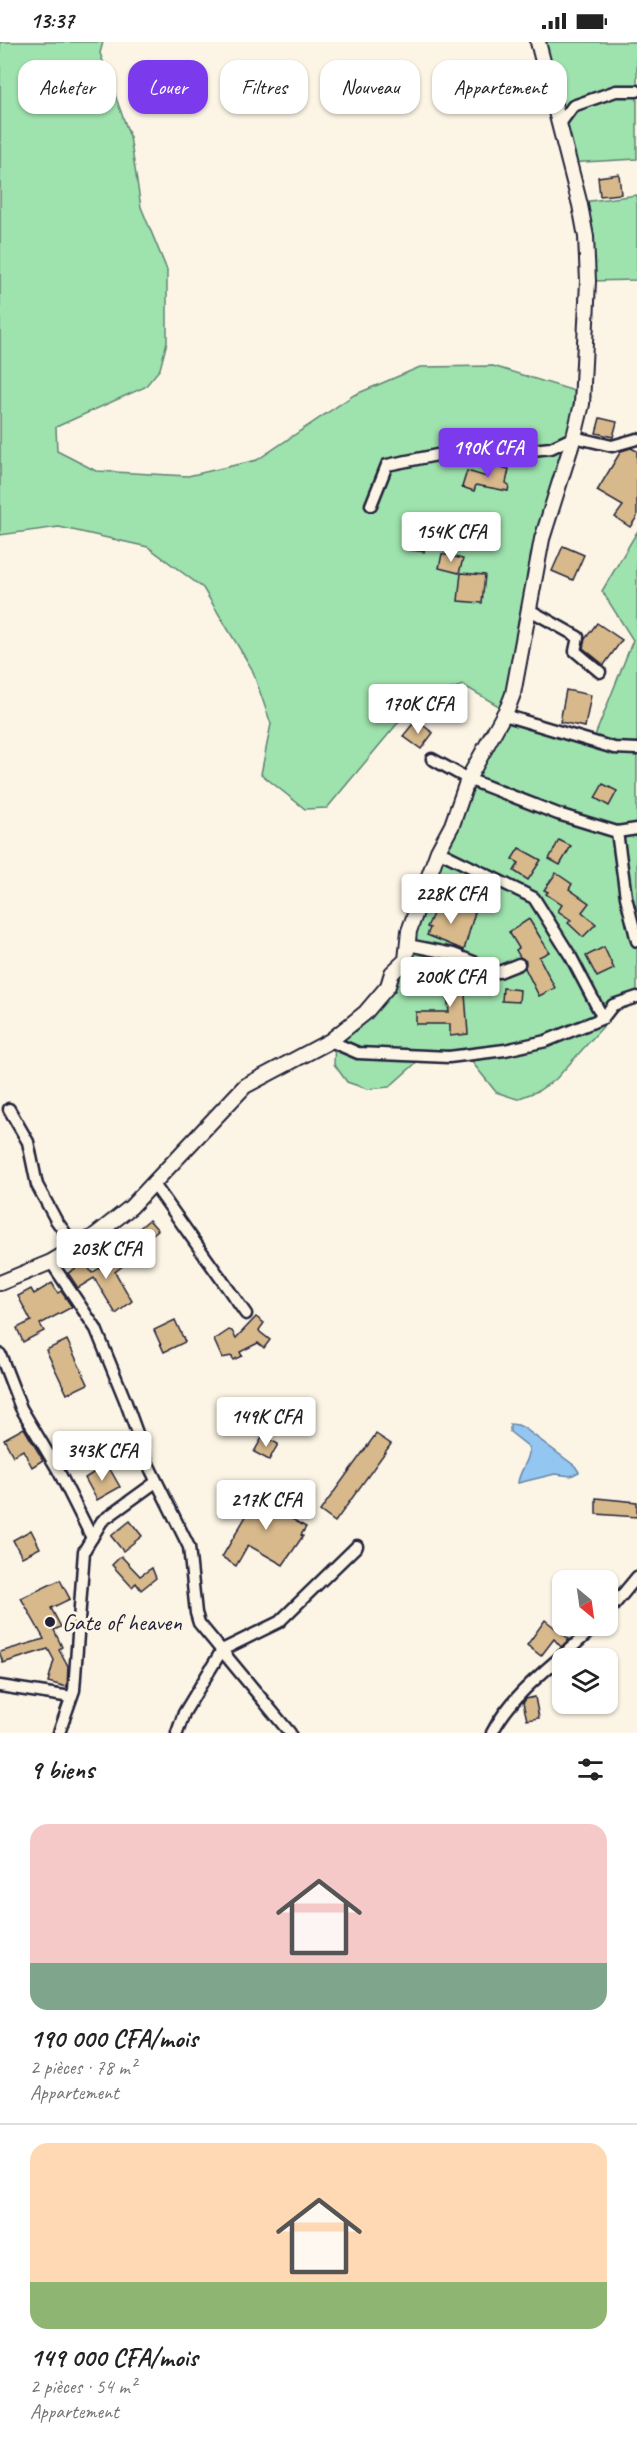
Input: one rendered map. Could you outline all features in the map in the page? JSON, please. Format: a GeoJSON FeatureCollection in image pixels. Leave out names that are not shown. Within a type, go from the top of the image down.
{"type":"FeatureCollection","features":[{"type":"Feature","properties":{"kind":"street"},"geometry":{"type":"LineString","coordinates":[[0,1281],[51,1262],[76,1248],[131,1207],[245,1086],[330,1041],[365,1013],[388,986],[392,973],[406,960],[409,931],[438,851],[452,825],[468,779],[504,715],[513,694],[542,539],[582,404],[588,267],[584,226],[538,42]]}},
{"type":"Feature","properties":{"kind":"street"},"geometry":{"type":"LineString","coordinates":[[560,125],[573,106],[616,91],[637,92]]}},
{"type":"Feature","properties":{"kind":"street"},"geometry":{"type":"LineString","coordinates":[[371,505],[387,465],[442,454],[493,454],[551,448],[574,437],[612,446],[637,439]]}},
{"type":"Feature","properties":{"kind":"street"},"geometry":{"type":"LineString","coordinates":[[528,609],[578,637],[575,651],[600,672]]}},
{"type":"Feature","properties":{"kind":"street"},"geometry":{"type":"LineString","coordinates":[[504,715],[614,748],[637,749]]}},
{"type":"Feature","properties":{"kind":"street"},"geometry":{"type":"LineString","coordinates":[[432,759],[468,779],[558,814],[617,832],[637,829]]}},
{"type":"Feature","properties":{"kind":"street"},"geometry":{"type":"LineString","coordinates":[[617,832],[626,897],[637,941]]}},
{"type":"Feature","properties":{"kind":"street"},"geometry":{"type":"LineString","coordinates":[[438,851],[534,898],[571,957],[603,1018]]}},
{"type":"Feature","properties":{"kind":"street"},"geometry":{"type":"LineString","coordinates":[[408,945],[453,954],[500,972],[519,964]]}},
{"type":"Feature","properties":{"kind":"street"},"geometry":{"type":"LineString","coordinates":[[330,1041],[358,1053],[449,1057],[505,1050],[546,1041],[603,1018],[614,1005],[637,997]]}},
{"type":"Feature","properties":{"kind":"street"},"geometry":{"type":"LineString","coordinates":[[9,1109],[28,1142],[37,1185],[56,1220],[76,1248]]}},
{"type":"Feature","properties":{"kind":"street"},"geometry":{"type":"LineString","coordinates":[[153,1183],[246,1314]]}},
{"type":"Feature","properties":{"kind":"street"},"geometry":{"type":"LineString","coordinates":[[51,1262],[96,1329],[156,1482],[192,1554],[195,1613],[200,1623],[290,1733]]}},
{"type":"Feature","properties":{"kind":"street"},"geometry":{"type":"LineString","coordinates":[[0,1354],[21,1408],[58,1470],[92,1538]]}},
{"type":"Feature","properties":{"kind":"street"},"geometry":{"type":"LineString","coordinates":[[59,1733],[74,1689],[84,1551],[102,1521],[156,1482]]}},
{"type":"Feature","properties":{"kind":"street"},"geometry":{"type":"LineString","coordinates":[[177,1733],[184,1713],[222,1650],[279,1622],[357,1546]]}},
{"type":"Feature","properties":{"kind":"street"},"geometry":{"type":"LineString","coordinates":[[618,1600],[637,1576]]}},
{"type":"Feature","properties":{"kind":"street"},"geometry":{"type":"LineString","coordinates":[[492,1733],[502,1714],[517,1695],[584,1636]]}},
{"type":"Feature","properties":{"kind":"street"},"geometry":{"type":"LineString","coordinates":[[0,1686],[71,1697]]}},
{"type":"Feature","properties":{"kind":"green space"},"geometry":{"type":"Polygon","coordinates":[[[0,42],[103,42],[100,53],[102,60],[18,60],[18,114],[116,114],[116,98],[130,137],[141,207],[167,270],[167,342],[160,369],[145,387],[56,427],[57,451],[96,471],[188,476],[257,460],[354,395],[420,367],[493,366],[591,396],[547,530],[510,712],[594,738],[633,640],[602,591],[637,532],[637,996],[616,1012],[556,1079],[538,1091],[517,1099],[496,1092],[468,1057],[448,1050],[425,1055],[389,1087],[367,1089],[347,1082],[334,1064],[335,1042],[389,976],[407,938],[446,824],[509,712],[463,685],[417,700],[327,808],[305,809],[261,774],[271,724],[252,669],[203,588],[148,547],[59,527],[0,535],[0,42]]]}},
{"type":"Feature","properties":{"kind":"green space"},"geometry":{"type":"Polygon","coordinates":[[[540,42],[637,42],[637,159],[566,163],[555,114],[567,114],[567,60],[544,60],[540,42]]]}},
{"type":"Feature","properties":{"kind":"green space"},"geometry":{"type":"Polygon","coordinates":[[[637,195],[637,280],[588,281],[575,203],[637,195]]]}},
{"type":"Feature","properties":{"kind":"water"},"geometry":{"type":"Polygon","coordinates":[[[510,1424],[524,1428],[575,1466],[579,1472],[571,1476],[555,1474],[518,1483],[529,1447],[510,1432],[510,1424]]]}},
{"type":"Feature","properties":{"kind":"building"},"geometry":{"type":"Polygon","coordinates":[[[619,174],[621,194],[600,196],[598,177],[619,174]]]}},
{"type":"Feature","properties":{"kind":"building"},"geometry":{"type":"Polygon","coordinates":[[[600,418],[617,422],[613,437],[596,433],[600,418]]]}},
{"type":"Feature","properties":{"kind":"building"},"geometry":{"type":"Polygon","coordinates":[[[631,448],[637,451],[637,517],[630,527],[615,517],[623,506],[597,491],[621,451],[631,448]]]}},
{"type":"Feature","properties":{"kind":"building"},"geometry":{"type":"Polygon","coordinates":[[[490,465],[509,469],[506,483],[509,485],[508,491],[476,485],[474,491],[462,487],[467,471],[487,477],[490,465]]]}},
{"type":"Feature","properties":{"kind":"building"},"geometry":{"type":"Polygon","coordinates":[[[409,524],[428,527],[424,552],[405,549],[409,524]]]}},
{"type":"Feature","properties":{"kind":"building"},"geometry":{"type":"Polygon","coordinates":[[[563,546],[584,555],[573,580],[552,571],[563,546]]]}},
{"type":"Feature","properties":{"kind":"building"},"geometry":{"type":"Polygon","coordinates":[[[442,554],[463,559],[459,573],[439,568],[442,554]]]}},
{"type":"Feature","properties":{"kind":"building"},"geometry":{"type":"Polygon","coordinates":[[[461,573],[485,575],[482,603],[458,601],[461,573]]]}},
{"type":"Feature","properties":{"kind":"building"},"geometry":{"type":"Polygon","coordinates":[[[597,623],[622,640],[604,665],[583,648],[585,639],[597,623]]]}},
{"type":"Feature","properties":{"kind":"building"},"geometry":{"type":"Polygon","coordinates":[[[566,690],[591,695],[585,727],[560,722],[566,690]]]}},
{"type":"Feature","properties":{"kind":"building"},"geometry":{"type":"Polygon","coordinates":[[[416,720],[433,733],[421,749],[403,736],[416,720]]]}},
{"type":"Feature","properties":{"kind":"building"},"geometry":{"type":"Polygon","coordinates":[[[603,784],[617,791],[609,806],[595,798],[603,784]]]}},
{"type":"Feature","properties":{"kind":"building"},"geometry":{"type":"Polygon","coordinates":[[[559,840],[571,846],[560,865],[549,859],[559,840]]]}},
{"type":"Feature","properties":{"kind":"building"},"geometry":{"type":"Polygon","coordinates":[[[519,848],[541,860],[528,880],[514,871],[519,863],[512,859],[519,848]]]}},
{"type":"Feature","properties":{"kind":"building"},"geometry":{"type":"Polygon","coordinates":[[[556,873],[572,884],[569,889],[589,903],[582,912],[596,924],[583,937],[568,923],[571,920],[558,911],[562,905],[544,890],[556,873]]]}},
{"type":"Feature","properties":{"kind":"building"},"geometry":{"type":"Polygon","coordinates":[[[439,901],[475,912],[464,950],[427,935],[430,928],[427,927],[439,901]]]}},
{"type":"Feature","properties":{"kind":"building"},"geometry":{"type":"Polygon","coordinates":[[[529,919],[549,952],[539,957],[555,988],[539,996],[525,968],[526,961],[520,957],[516,950],[519,948],[509,932],[529,919]]]}},
{"type":"Feature","properties":{"kind":"building"},"geometry":{"type":"Polygon","coordinates":[[[604,947],[614,969],[597,977],[586,956],[604,947]]]}},
{"type":"Feature","properties":{"kind":"building"},"geometry":{"type":"Polygon","coordinates":[[[452,962],[462,965],[459,994],[465,994],[468,1034],[450,1036],[450,1024],[416,1024],[416,1012],[449,1012],[447,995],[450,995],[452,962]]]}},
{"type":"Feature","properties":{"kind":"building"},"geometry":{"type":"Polygon","coordinates":[[[503,988],[520,990],[519,1002],[502,1001],[503,988]]]}},
{"type":"Feature","properties":{"kind":"building"},"geometry":{"type":"Polygon","coordinates":[[[149,1220],[158,1230],[144,1241],[136,1231],[149,1220]]]}},
{"type":"Feature","properties":{"kind":"building"},"geometry":{"type":"Polygon","coordinates":[[[126,1250],[133,1258],[115,1272],[132,1301],[116,1314],[94,1278],[78,1288],[68,1273],[85,1262],[92,1273],[126,1250]]]}},
{"type":"Feature","properties":{"kind":"building"},"geometry":{"type":"Polygon","coordinates":[[[52,1283],[72,1307],[40,1324],[44,1331],[23,1342],[17,1328],[31,1321],[18,1296],[31,1289],[34,1294],[52,1283]]]}},
{"type":"Feature","properties":{"kind":"building"},"geometry":{"type":"Polygon","coordinates":[[[256,1317],[264,1323],[260,1332],[270,1340],[264,1348],[258,1343],[240,1352],[242,1356],[233,1360],[232,1356],[222,1358],[214,1340],[229,1330],[236,1338],[256,1317]]]}},
{"type":"Feature","properties":{"kind":"building"},"geometry":{"type":"Polygon","coordinates":[[[175,1320],[185,1342],[164,1352],[154,1330],[175,1320]]]}},
{"type":"Feature","properties":{"kind":"building"},"geometry":{"type":"Polygon","coordinates":[[[67,1340],[88,1384],[67,1394],[46,1350],[67,1340]]]}},
{"type":"Feature","properties":{"kind":"building"},"geometry":{"type":"Polygon","coordinates":[[[24,1428],[43,1460],[32,1467],[23,1450],[13,1456],[4,1439],[24,1428]]]}},
{"type":"Feature","properties":{"kind":"building"},"geometry":{"type":"Polygon","coordinates":[[[376,1434],[391,1444],[335,1522],[320,1511],[376,1434]]]}},
{"type":"Feature","properties":{"kind":"building"},"geometry":{"type":"Polygon","coordinates":[[[263,1436],[278,1444],[269,1460],[254,1452],[263,1436]]]}},
{"type":"Feature","properties":{"kind":"building"},"geometry":{"type":"Polygon","coordinates":[[[107,1464],[120,1487],[97,1500],[85,1478],[107,1464]]]}},
{"type":"Feature","properties":{"kind":"building"},"geometry":{"type":"Polygon","coordinates":[[[265,1484],[279,1493],[271,1507],[306,1527],[301,1535],[303,1536],[283,1565],[248,1545],[236,1566],[222,1557],[265,1484]]]}},
{"type":"Feature","properties":{"kind":"building"},"geometry":{"type":"Polygon","coordinates":[[[596,1498],[637,1502],[637,1517],[596,1514],[596,1498]]]}},
{"type":"Feature","properties":{"kind":"building"},"geometry":{"type":"Polygon","coordinates":[[[130,1521],[142,1536],[123,1551],[111,1536],[130,1521]]]}},
{"type":"Feature","properties":{"kind":"building"},"geometry":{"type":"Polygon","coordinates":[[[31,1530],[40,1548],[22,1557],[13,1540],[31,1530]]]}},
{"type":"Feature","properties":{"kind":"building"},"geometry":{"type":"Polygon","coordinates":[[[121,1556],[140,1576],[152,1568],[156,1578],[141,1590],[136,1583],[132,1587],[112,1565],[121,1556]]]}},
{"type":"Feature","properties":{"kind":"building"},"geometry":{"type":"Polygon","coordinates":[[[60,1580],[70,1599],[51,1608],[61,1627],[54,1630],[62,1647],[59,1649],[68,1666],[67,1687],[48,1682],[54,1660],[48,1649],[3,1663],[0,1654],[0,1652],[44,1639],[21,1598],[60,1580]]]}},
{"type":"Feature","properties":{"kind":"building"},"geometry":{"type":"Polygon","coordinates":[[[545,1620],[552,1626],[552,1636],[565,1636],[569,1639],[561,1647],[554,1639],[541,1656],[527,1645],[545,1620]]]}},
{"type":"Feature","properties":{"kind":"building"},"geometry":{"type":"Polygon","coordinates":[[[535,1697],[539,1718],[527,1720],[523,1703],[526,1699],[535,1697]]]}},
{"type":"Feature","properties":{"kind":"place","name":"Gate of heaven"},"geometry":{"type":"Point","coordinates":[50,1622]}}]}
